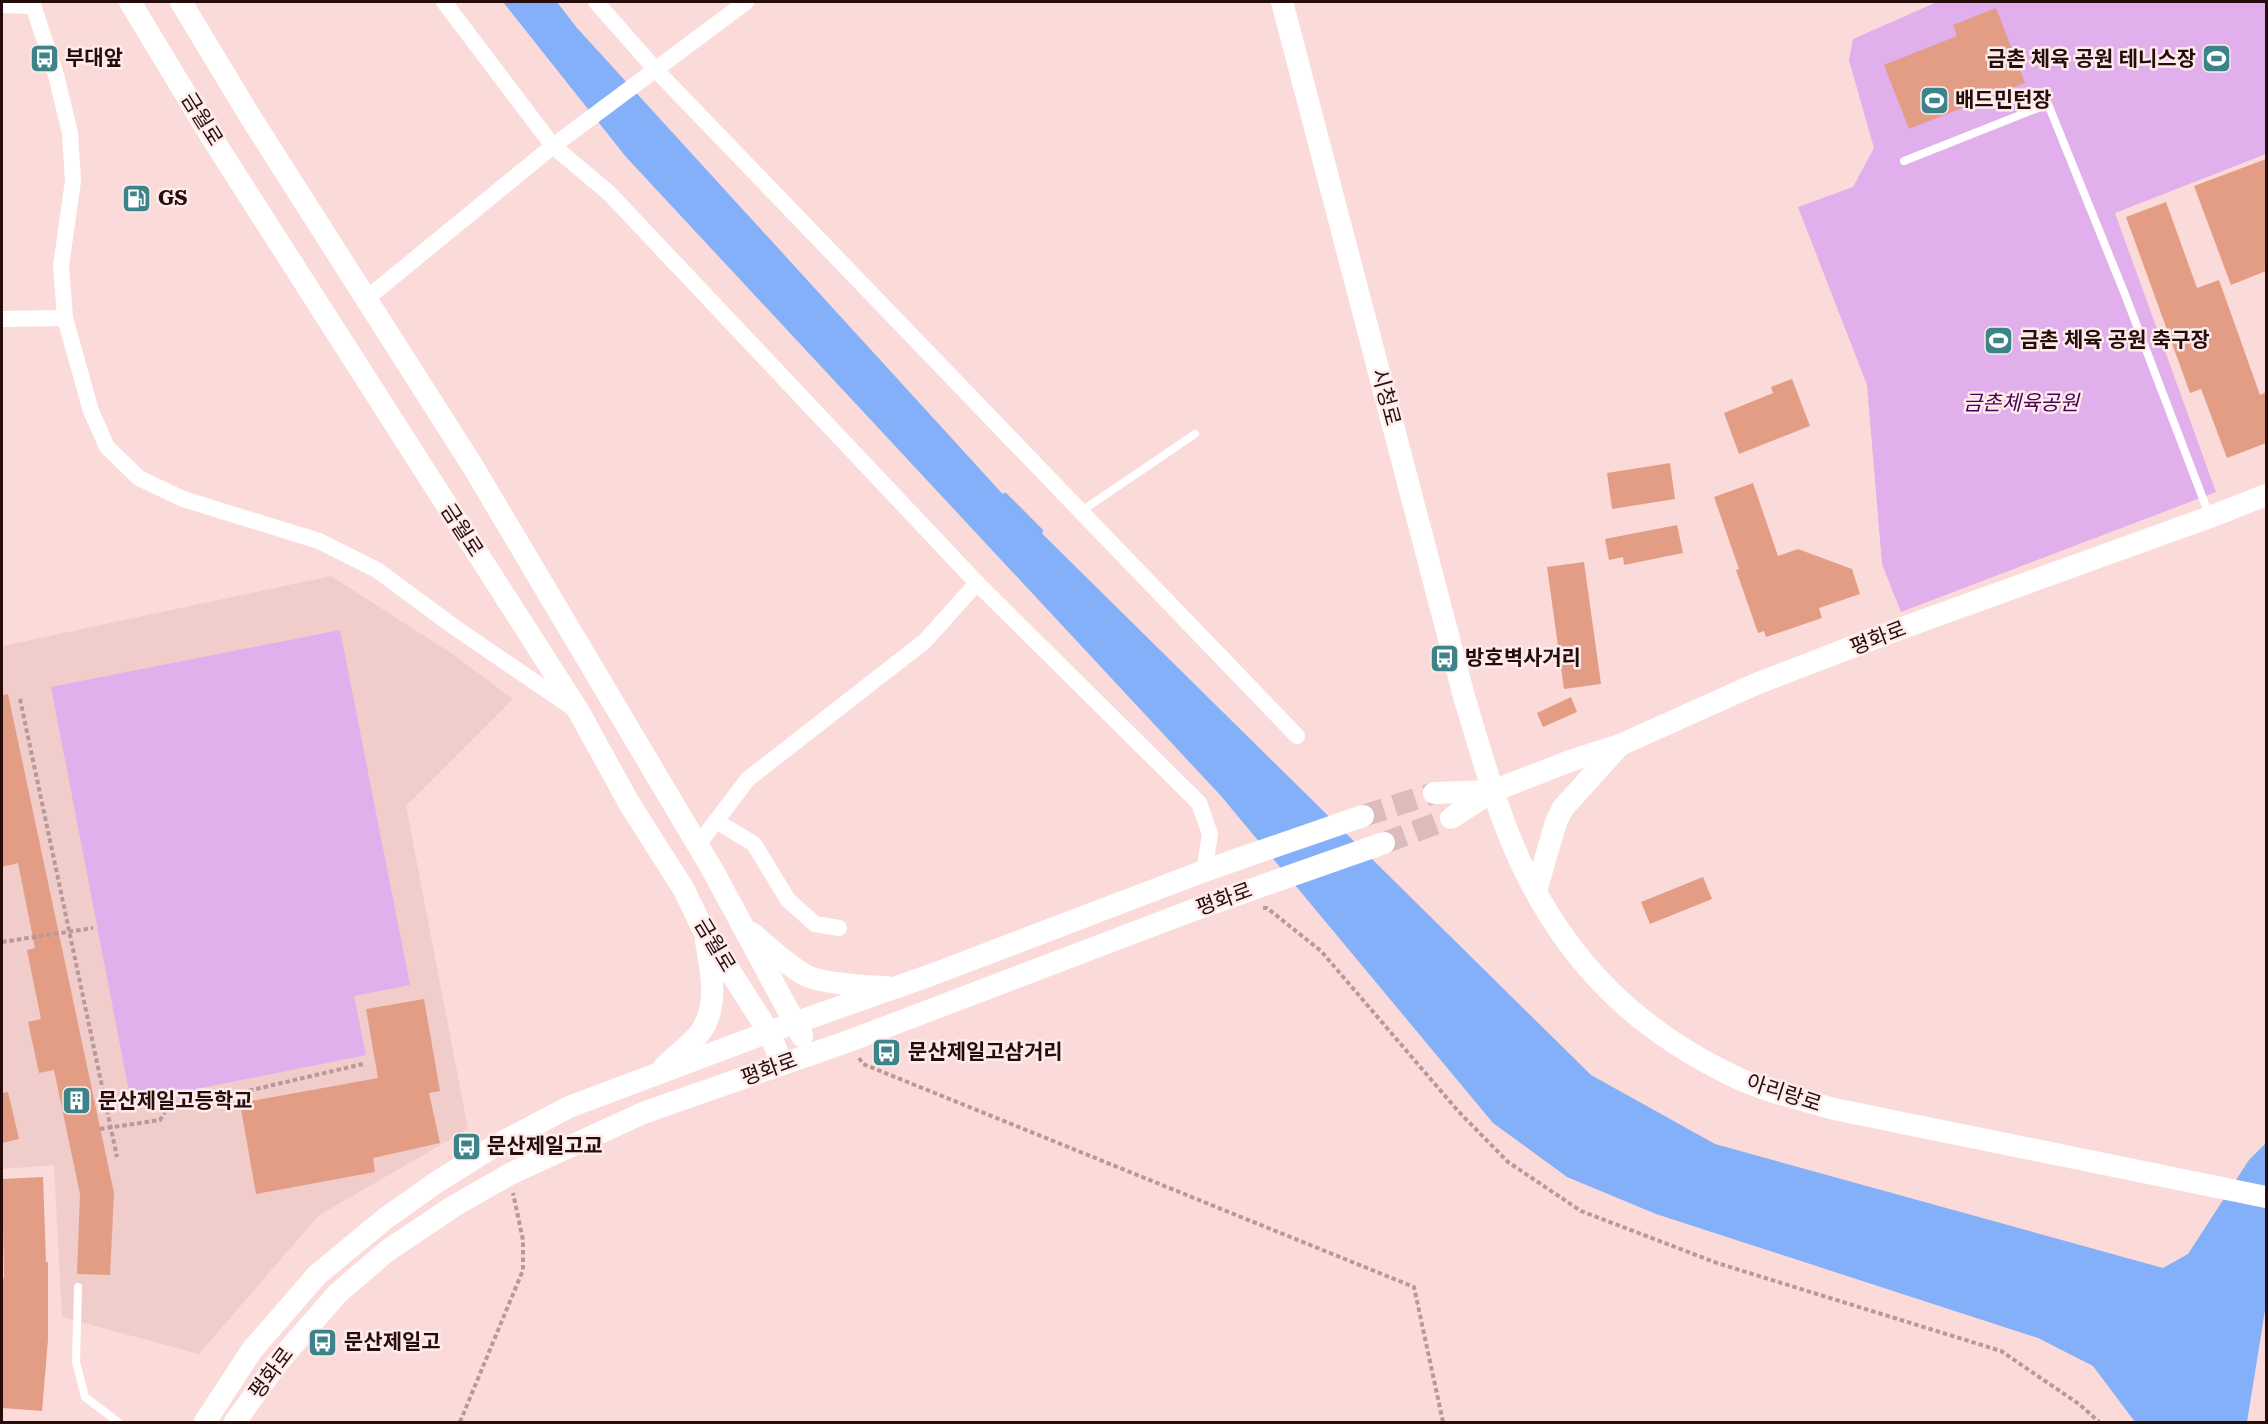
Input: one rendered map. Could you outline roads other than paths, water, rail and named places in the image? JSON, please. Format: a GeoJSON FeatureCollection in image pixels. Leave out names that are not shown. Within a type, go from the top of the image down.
{"type":"FeatureCollection","features":[{"type":"Feature","properties":{"kind":"main road","name":"금월로"},"geometry":{"type":"LineString","coordinates":[[130,2],[214,141],[579,711],[628,803],[683,888],[704,931],[769,1032],[782,1065]]}},
{"type":"Feature","properties":{"kind":"main road","name":"금월로"},"geometry":{"type":"LineString","coordinates":[[180,2],[251,118],[472,465],[697,846],[796,1023],[810,1054]]}},
{"type":"Feature","properties":{"kind":"main road","name":"시청로"},"geometry":{"type":"LineString","coordinates":[[1282,2],[1465,700],[1493,791]]}},
{"type":"Feature","properties":{"kind":"main road","name":"평화로"},"geometry":{"type":"LineString","coordinates":[[1451,818],[1493,791],[1620,745],[1777,676],[1902,628],[2210,518],[2266,495]]}},
{"type":"Feature","properties":{"kind":"main road"},"geometry":{"type":"LineString","coordinates":[[1536,891],[1556,822],[1563,808],[1620,745]]}},
{"type":"Feature","properties":{"kind":"main road","name":"평화로"},"geometry":{"type":"LineString","coordinates":[[1434,793],[1493,791]]}},
{"type":"Feature","properties":{"kind":"main road","name":"아리랑로"},"geometry":{"type":"LineString","coordinates":[[1493,791],[1521,863],[1536,891],[1576,954],[1599,982],[1626,1008],[1687,1051],[1732,1076],[1764,1089],[1834,1110],[2266,1197]]}},
{"type":"Feature","properties":{"kind":"main road","name":"평화로"},"geometry":{"type":"LineString","coordinates":[[205,1422],[252,1350],[317,1275],[386,1218],[437,1182],[493,1147],[569,1107],[1204,871],[1363,816]]}},
{"type":"Feature","properties":{"kind":"main road","name":"평화로"},"geometry":{"type":"LineString","coordinates":[[235,1422],[278,1362],[338,1293],[387,1251],[454,1206],[510,1174],[643,1113],[849,1041],[1270,882],[1384,843]]}},
{"type":"Feature","properties":{"kind":"main road"},"geometry":{"type":"LineString","coordinates":[[739,922],[779,957],[809,976],[864,987],[896,987]]}},
{"type":"Feature","properties":{"kind":"main road"},"geometry":{"type":"LineString","coordinates":[[656,1075],[700,1032],[709,1014],[714,984],[704,931]]}},
{"type":"Feature","properties":{"kind":"street"},"geometry":{"type":"LineString","coordinates":[[444,2],[558,142],[609,193],[977,583],[1199,803],[1210,834],[1204,871]]}},
{"type":"Feature","properties":{"kind":"street"},"geometry":{"type":"LineString","coordinates":[[596,2],[651,73],[1297,736]]}},
{"type":"Feature","properties":{"kind":"street"},"geometry":{"type":"LineString","coordinates":[[366,299],[558,142],[746,2]]}},
{"type":"Feature","properties":{"kind":"street"},"geometry":{"type":"LineString","coordinates":[[2,5],[32,4],[56,75],[70,133],[73,181],[61,266],[65,318],[91,411],[107,447],[140,478],[183,500],[319,541],[377,570],[457,629],[579,711]]}},
{"type":"Feature","properties":{"kind":"street"},"geometry":{"type":"LineString","coordinates":[[2,319],[65,318]]}},
{"type":"Feature","properties":{"kind":"street"},"geometry":{"type":"LineString","coordinates":[[697,846],[748,779],[925,641],[977,583]]}},
{"type":"Feature","properties":{"kind":"street"},"geometry":{"type":"LineString","coordinates":[[716,821],[754,844],[788,900],[815,924],[839,928]]}},
{"type":"Feature","properties":{"kind":"lane"},"geometry":{"type":"LineString","coordinates":[[1904,161],[2048,104],[2128,303],[2210,518]]}},
{"type":"Feature","properties":{"kind":"lane"},"geometry":{"type":"LineString","coordinates":[[1080,512],[1196,434]]}},
{"type":"Feature","properties":{"kind":"lane"},"geometry":{"type":"LineString","coordinates":[[78,1287],[76,1362],[85,1397],[118,1422]]}},
{"type":"Feature","properties":{"kind":"water"},"geometry":{"type":"Polygon","coordinates":[[[503,2],[557,2],[577,28],[1009,501],[1591,1075],[1715,1144],[2163,1268],[2188,1254],[2249,1160],[2266,1143],[2266,1304],[2247,1422],[2135,1422],[2093,1366],[2038,1338],[1656,1214],[1567,1177],[1493,1123],[1221,796],[626,157],[503,2]]]}},
{"type":"Feature","properties":{"kind":"waterway"},"geometry":{"type":"LineString","coordinates":[[1005,496],[1040,531]]}},
{"type":"Feature","properties":{"kind":"tunnel"},"geometry":{"type":"LineString","coordinates":[[1363,816],[1434,793]]}},
{"type":"Feature","properties":{"kind":"tunnel"},"geometry":{"type":"LineString","coordinates":[[1384,843],[1451,818]]}},
{"type":"Feature","properties":{"kind":"place","name":"부대앞"},"geometry":{"type":"Point","coordinates":[44,58]}},
{"type":"Feature","properties":{"kind":"place","name":"금촌 체육 공원 테니스장"},"geometry":{"type":"Point","coordinates":[2217,59]}},
{"type":"Feature","properties":{"kind":"place","name":"배드민턴장"},"geometry":{"type":"Point","coordinates":[1934,100]}},
{"type":"Feature","properties":{"kind":"place","name":"GS"},"geometry":{"type":"Point","coordinates":[137,198]}},
{"type":"Feature","properties":{"kind":"place","name":"금촌 체육 공원 축구장"},"geometry":{"type":"Point","coordinates":[1999,340]}},
{"type":"Feature","properties":{"kind":"place","name":"방호벽사거리"},"geometry":{"type":"Point","coordinates":[1444,658]}},
{"type":"Feature","properties":{"kind":"place","name":"문산제일고삼거리"},"geometry":{"type":"Point","coordinates":[887,1052]}},
{"type":"Feature","properties":{"kind":"place","name":"문산제일고등학교"},"geometry":{"type":"Point","coordinates":[77,1101]}},
{"type":"Feature","properties":{"kind":"place","name":"문산제일고교"},"geometry":{"type":"Point","coordinates":[466,1146]}},
{"type":"Feature","properties":{"kind":"place","name":"문산제일고"},"geometry":{"type":"Point","coordinates":[323,1342]}},
{"type":"Feature","properties":{"kind":"park label","name":"금촌체육공원"},"geometry":{"type":"Point","coordinates":[2021,403]}}]}
